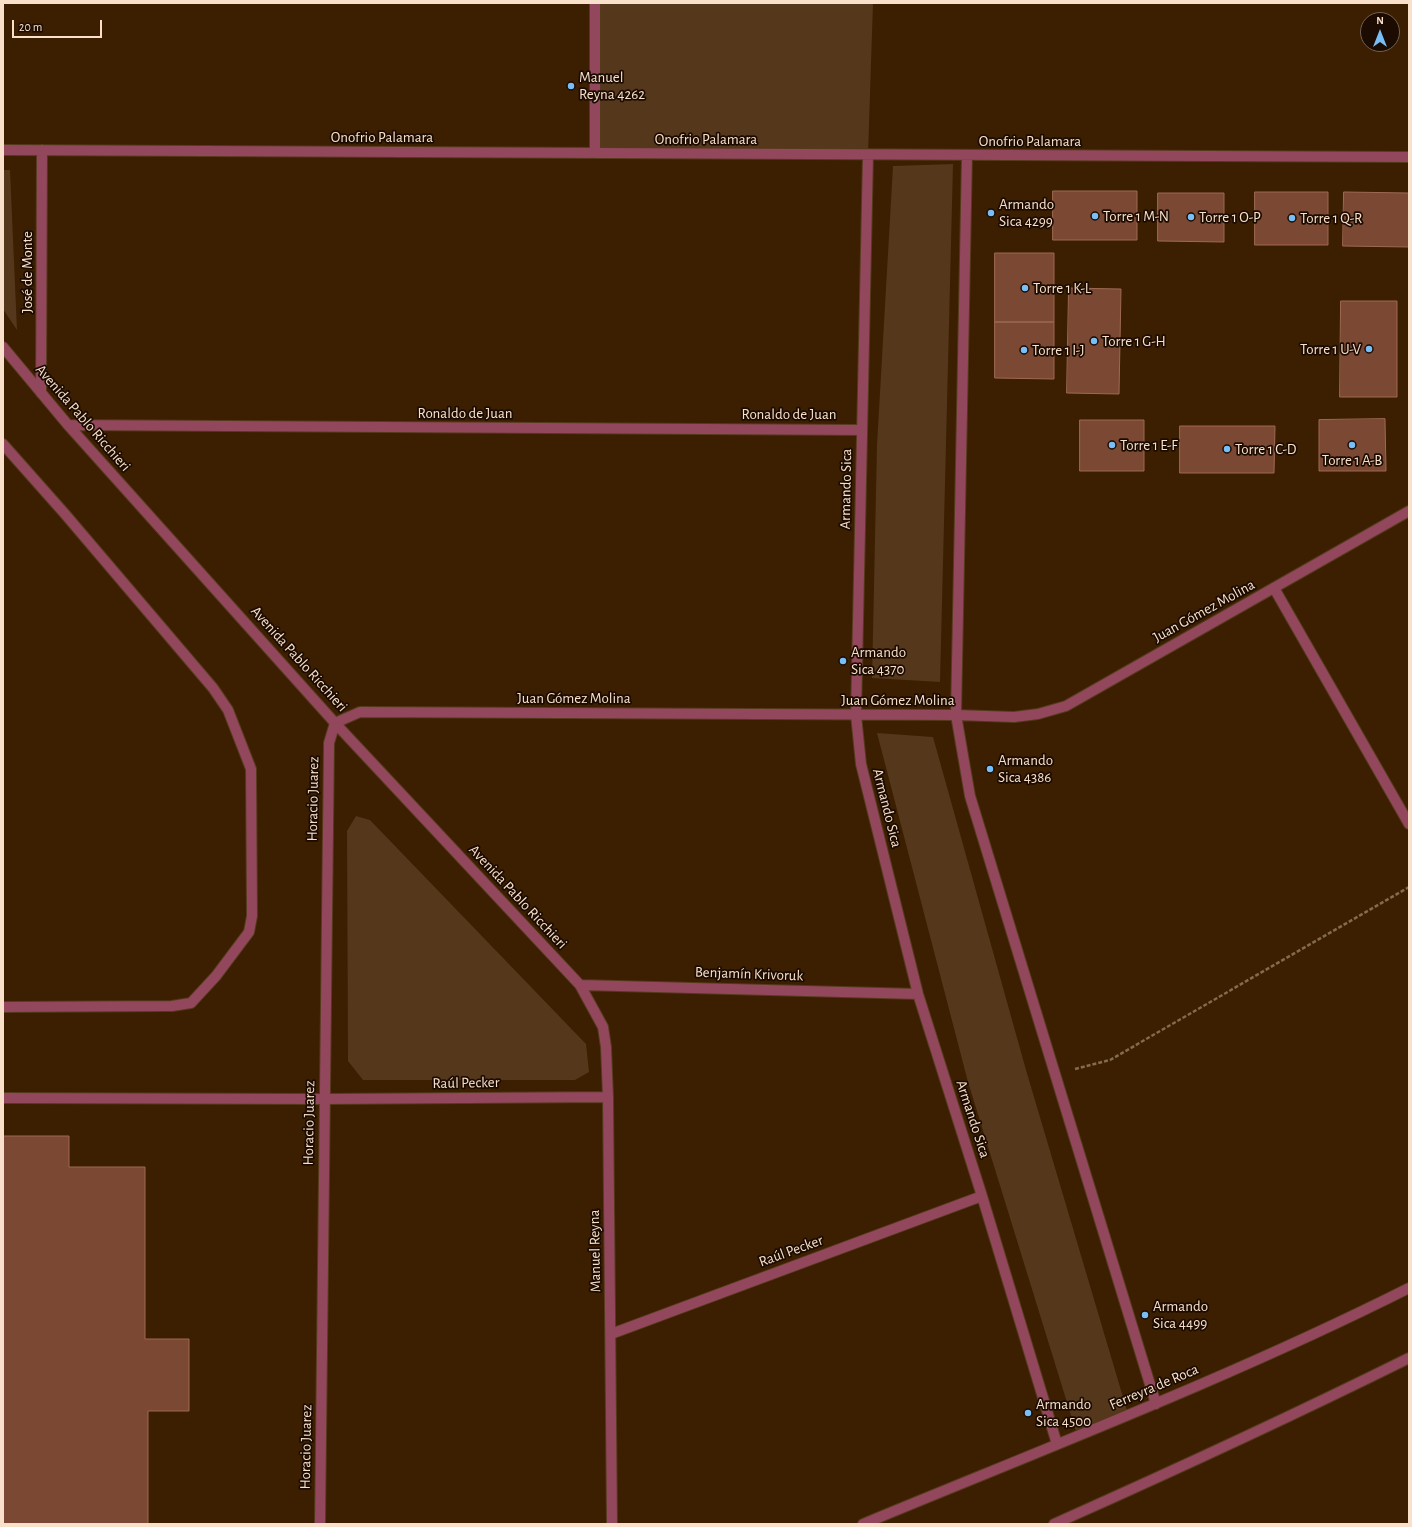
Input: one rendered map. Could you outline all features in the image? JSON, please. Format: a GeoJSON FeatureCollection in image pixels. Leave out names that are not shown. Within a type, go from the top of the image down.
{"type":"FeatureCollection","features":[{"type":"Feature","properties":{"kind":"street"},"geometry":{"type":"LineString","coordinates":[[595,153],[596,3]]}},
{"type":"Feature","properties":{"kind":"street","name":"Onofrio Palamara"},"geometry":{"type":"LineString","coordinates":[[3,150],[1409,157]]}},
{"type":"Feature","properties":{"kind":"street","name":"José de Monte"},"geometry":{"type":"LineString","coordinates":[[41,393],[42,150]]}},
{"type":"Feature","properties":{"kind":"street","name":"Armando Sica"},"geometry":{"type":"LineString","coordinates":[[868,155],[856,715],[861,764],[918,994],[982,1196],[1057,1444]]}},
{"type":"Feature","properties":{"kind":"street"},"geometry":{"type":"LineString","coordinates":[[967,155],[956,715],[970,796],[1156,1404]]}},
{"type":"Feature","properties":{"kind":"street","name":"Avenida Pablo Ricchieri"},"geometry":{"type":"LineString","coordinates":[[3,347],[68,425],[335,723],[580,985]]}},
{"type":"Feature","properties":{"kind":"street","name":"Ronaldo de Juan"},"geometry":{"type":"LineString","coordinates":[[68,425],[862,430]]}},
{"type":"Feature","properties":{"kind":"street"},"geometry":{"type":"LineString","coordinates":[[3,444],[65,514],[213,688],[228,710],[251,769],[252,916],[249,932],[216,976],[191,1003],[172,1006],[3,1007]]}},
{"type":"Feature","properties":{"kind":"street","name":"Juan Gómez Molina"},"geometry":{"type":"LineString","coordinates":[[335,723],[360,712],[956,715],[1014,717],[1038,714],[1066,706],[1409,510]]}},
{"type":"Feature","properties":{"kind":"street"},"geometry":{"type":"LineString","coordinates":[[1274,588],[1409,824]]}},
{"type":"Feature","properties":{"kind":"street","name":"Horacio Juarez"},"geometry":{"type":"LineString","coordinates":[[320,1524],[329,743],[335,723]]}},
{"type":"Feature","properties":{"kind":"street","name":"Benjamín Krivoruk"},"geometry":{"type":"LineString","coordinates":[[580,985],[918,994]]}},
{"type":"Feature","properties":{"kind":"street","name":"Manuel Reyna"},"geometry":{"type":"LineString","coordinates":[[580,985],[603,1027],[606,1047],[611,1334],[612,1524]]}},
{"type":"Feature","properties":{"kind":"street","name":"Raúl Pecker"},"geometry":{"type":"LineString","coordinates":[[3,1098],[325,1100],[608,1097]]}},
{"type":"Feature","properties":{"kind":"street","name":"Raúl Pecker"},"geometry":{"type":"LineString","coordinates":[[611,1334],[982,1196]]}},
{"type":"Feature","properties":{"kind":"street","name":"Ferreyra de Roca"},"geometry":{"type":"LineString","coordinates":[[863,1524],[1156,1404],[1300,1341],[1409,1288]]}},
{"type":"Feature","properties":{"kind":"street"},"geometry":{"type":"LineString","coordinates":[[1054,1524],[1184,1466],[1329,1398],[1409,1358]]}},
{"type":"Feature","properties":{"kind":"path"},"geometry":{"type":"LineString","coordinates":[[1055,1074],[1110,1060],[1409,887]]}},
{"type":"Feature","properties":{"kind":"shaded area"},"geometry":{"type":"Polygon","coordinates":[[[595,3],[873,3],[868,155],[595,153],[595,3]]]}},
{"type":"Feature","properties":{"kind":"shaded area"},"geometry":{"type":"Polygon","coordinates":[[[953,164],[940,682],[872,678],[877,445],[893,166],[953,164]]]}},
{"type":"Feature","properties":{"kind":"shaded area"},"geometry":{"type":"Polygon","coordinates":[[[3,170],[10,170],[17,330],[3,309],[3,170]]]}},
{"type":"Feature","properties":{"kind":"shaded area"},"geometry":{"type":"Polygon","coordinates":[[[877,733],[933,737],[1026,1070],[1128,1414],[1078,1438],[968,1082],[877,733]]]}},
{"type":"Feature","properties":{"kind":"shaded area"},"geometry":{"type":"Polygon","coordinates":[[[356,816],[370,820],[586,1044],[589,1072],[575,1080],[363,1080],[348,1061],[347,831],[356,816]]]}},
{"type":"Feature","properties":{"kind":"building","name":"Torre 1 M-N"},"geometry":{"type":"Polygon","coordinates":[[[1053,191],[1137,191],[1137,240],[1053,240],[1053,191]]]}},
{"type":"Feature","properties":{"kind":"building","name":"Torre 1 Q-R"},"geometry":{"type":"Polygon","coordinates":[[[1255,192],[1328,192],[1328,245],[1255,245],[1255,192]]]}},
{"type":"Feature","properties":{"kind":"building"},"geometry":{"type":"Polygon","coordinates":[[[1344,192],[1409,193],[1409,247],[1343,246],[1344,192]]]}},
{"type":"Feature","properties":{"kind":"building","name":"Torre 1 O-P"},"geometry":{"type":"Polygon","coordinates":[[[1158,193],[1224,193],[1224,242],[1158,241],[1158,193]]]}},
{"type":"Feature","properties":{"kind":"building","name":"Torre 1 K-L"},"geometry":{"type":"Polygon","coordinates":[[[995,253],[1054,253],[1054,322],[995,322],[995,253]]]}},
{"type":"Feature","properties":{"kind":"building","name":"Torre 1 G-H"},"geometry":{"type":"Polygon","coordinates":[[[1069,288],[1121,289],[1119,394],[1067,393],[1069,288]]]}},
{"type":"Feature","properties":{"kind":"building","name":"Torre 1 U-V"},"geometry":{"type":"Polygon","coordinates":[[[1341,301],[1397,301],[1397,397],[1340,397],[1341,301]]]}},
{"type":"Feature","properties":{"kind":"building","name":"Torre 1 I-J"},"geometry":{"type":"Polygon","coordinates":[[[995,322],[1054,322],[1054,379],[995,378],[995,322]]]}},
{"type":"Feature","properties":{"kind":"building","name":"Torre 1 A-B"},"geometry":{"type":"Polygon","coordinates":[[[1385,419],[1386,471],[1319,471],[1319,420],[1385,419]]]}},
{"type":"Feature","properties":{"kind":"building","name":"Torre 1 E-F"},"geometry":{"type":"Polygon","coordinates":[[[1080,420],[1144,420],[1144,471],[1080,471],[1080,420]]]}},
{"type":"Feature","properties":{"kind":"building","name":"Torre 1 C-D"},"geometry":{"type":"Polygon","coordinates":[[[1180,426],[1275,426],[1274,473],[1180,473],[1180,426]]]}},
{"type":"Feature","properties":{"kind":"building"},"geometry":{"type":"Polygon","coordinates":[[[3,1136],[69,1136],[69,1167],[145,1167],[145,1339],[189,1339],[189,1411],[148,1411],[148,1524],[3,1524],[3,1136]]]}},
{"type":"Feature","properties":{"kind":"place","name":"Manuel Reyna 4262"},"geometry":{"type":"Point","coordinates":[571,86]}},
{"type":"Feature","properties":{"kind":"place","name":"Armando Sica 4299"},"geometry":{"type":"Point","coordinates":[991,213]}},
{"type":"Feature","properties":{"kind":"place","name":"Torre 1 M-N"},"geometry":{"type":"Point","coordinates":[1095,216]}},
{"type":"Feature","properties":{"kind":"place","name":"Torre 1 O-P"},"geometry":{"type":"Point","coordinates":[1191,217]}},
{"type":"Feature","properties":{"kind":"place","name":"Torre 1 Q-R"},"geometry":{"type":"Point","coordinates":[1292,218]}},
{"type":"Feature","properties":{"kind":"place","name":"Torre 1 K-L"},"geometry":{"type":"Point","coordinates":[1025,288]}},
{"type":"Feature","properties":{"kind":"place","name":"Torre 1 G-H"},"geometry":{"type":"Point","coordinates":[1094,341]}},
{"type":"Feature","properties":{"kind":"place","name":"Torre 1 U-V"},"geometry":{"type":"Point","coordinates":[1369,349]}},
{"type":"Feature","properties":{"kind":"place","name":"Torre 1 I-J"},"geometry":{"type":"Point","coordinates":[1024,350]}},
{"type":"Feature","properties":{"kind":"place","name":"Torre 1 E-F"},"geometry":{"type":"Point","coordinates":[1112,445]}},
{"type":"Feature","properties":{"kind":"place","name":"Torre 1 A-B"},"geometry":{"type":"Point","coordinates":[1352,445]}},
{"type":"Feature","properties":{"kind":"place","name":"Torre 1 C-D"},"geometry":{"type":"Point","coordinates":[1227,449]}},
{"type":"Feature","properties":{"kind":"place","name":"Armando Sica 4370"},"geometry":{"type":"Point","coordinates":[843,661]}},
{"type":"Feature","properties":{"kind":"place","name":"Armando Sica 4386"},"geometry":{"type":"Point","coordinates":[990,769]}},
{"type":"Feature","properties":{"kind":"place","name":"Armando Sica 4499"},"geometry":{"type":"Point","coordinates":[1145,1315]}},
{"type":"Feature","properties":{"kind":"place","name":"Armando Sica 4500"},"geometry":{"type":"Point","coordinates":[1028,1413]}}]}
